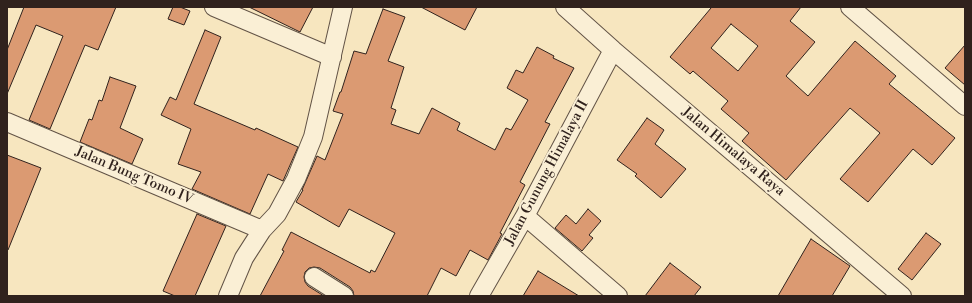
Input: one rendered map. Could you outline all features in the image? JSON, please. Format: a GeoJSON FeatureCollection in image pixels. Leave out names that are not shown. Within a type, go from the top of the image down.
{"type":"FeatureCollection","features":[{"type":"Feature","properties":{"kind":"street"},"geometry":{"type":"LineString","coordinates":[[214,7],[332,57]]}},
{"type":"Feature","properties":{"kind":"street"},"geometry":{"type":"LineString","coordinates":[[228,296],[244,258],[262,230],[277,214],[299,172],[313,136],[343,7]]}},
{"type":"Feature","properties":{"kind":"street","name":"Jalan Himalaya Raya"},"geometry":{"type":"LineString","coordinates":[[565,7],[613,50],[902,296]]}},
{"type":"Feature","properties":{"kind":"street"},"geometry":{"type":"LineString","coordinates":[[850,7],[965,106]]}},
{"type":"Feature","properties":{"kind":"street","name":"Jalan Gunung Himalaya II"},"geometry":{"type":"LineString","coordinates":[[479,296],[525,216],[613,50]]}},
{"type":"Feature","properties":{"kind":"street","name":"Jalan Bung Tomo IV"},"geometry":{"type":"LineString","coordinates":[[7,122],[262,230]]}},
{"type":"Feature","properties":{"kind":"street"},"geometry":{"type":"LineString","coordinates":[[525,216],[618,296]]}},
{"type":"Feature","properties":{"kind":"street"},"geometry":{"type":"LineString","coordinates":[[314,277],[344,296]]}},
{"type":"Feature","properties":{"kind":"building"},"geometry":{"type":"Polygon","coordinates":[[[24,7],[116,7],[98,50],[85,45],[50,129],[29,120],[63,36],[36,25],[7,94],[7,50],[24,7]]]}},
{"type":"Feature","properties":{"kind":"building"},"geometry":{"type":"Polygon","coordinates":[[[173,7],[180,7],[190,11],[184,25],[168,19],[173,7]]]}},
{"type":"Feature","properties":{"kind":"building"},"geometry":{"type":"Polygon","coordinates":[[[249,7],[313,7],[300,32],[249,7]]]}},
{"type":"Feature","properties":{"kind":"building"},"geometry":{"type":"Polygon","coordinates":[[[421,7],[477,7],[465,30],[421,7]]]}},
{"type":"Feature","properties":{"kind":"building"},"geometry":{"type":"Polygon","coordinates":[[[801,7],[790,21],[815,42],[786,76],[808,96],[855,41],[896,76],[889,84],[955,138],[932,165],[913,149],[868,202],[840,179],[880,133],[850,108],[786,180],[742,141],[749,133],[721,109],[728,101],[693,71],[690,74],[670,57],[711,8],[801,7]],[[731,24],[711,48],[738,71],[758,46],[731,24]]]}},
{"type":"Feature","properties":{"kind":"building"},"geometry":{"type":"Polygon","coordinates":[[[383,9],[405,17],[388,61],[404,67],[391,108],[396,110],[391,124],[419,134],[432,108],[460,123],[457,130],[495,150],[506,128],[511,130],[528,100],[507,88],[516,70],[523,73],[537,47],[554,56],[553,58],[574,68],[545,122],[550,124],[520,182],[525,185],[488,260],[470,250],[456,276],[441,268],[427,296],[354,296],[350,287],[320,268],[314,267],[309,268],[305,272],[305,282],[308,286],[324,296],[260,296],[284,251],[282,250],[291,232],[370,273],[371,270],[375,272],[395,233],[349,209],[339,227],[296,202],[303,190],[317,156],[325,160],[343,114],[333,111],[341,92],[354,51],[366,54],[383,9]]]}},
{"type":"Feature","properties":{"kind":"building"},"geometry":{"type":"Polygon","coordinates":[[[205,30],[221,37],[194,104],[255,130],[256,128],[298,147],[283,181],[268,174],[250,214],[192,189],[201,172],[178,164],[191,129],[161,115],[170,97],[176,100],[205,30]]]}},
{"type":"Feature","properties":{"kind":"building"},"geometry":{"type":"Polygon","coordinates":[[[965,45],[965,85],[945,68],[965,45]]]}},
{"type":"Feature","properties":{"kind":"building"},"geometry":{"type":"Polygon","coordinates":[[[110,77],[136,86],[120,128],[143,139],[132,164],[80,142],[89,119],[92,120],[99,100],[102,101],[110,77]]]}},
{"type":"Feature","properties":{"kind":"building"},"geometry":{"type":"Polygon","coordinates":[[[647,118],[664,130],[655,144],[686,169],[661,198],[635,176],[637,174],[617,160],[647,118]]]}},
{"type":"Feature","properties":{"kind":"building"},"geometry":{"type":"Polygon","coordinates":[[[7,155],[41,168],[8,250],[7,250],[7,155]]]}},
{"type":"Feature","properties":{"kind":"building"},"geometry":{"type":"Polygon","coordinates":[[[588,209],[601,221],[589,235],[593,238],[582,251],[555,228],[566,215],[576,224],[588,209]]]}},
{"type":"Feature","properties":{"kind":"building"},"geometry":{"type":"Polygon","coordinates":[[[197,214],[226,226],[195,296],[175,296],[163,291],[197,214]]]}},
{"type":"Feature","properties":{"kind":"building"},"geometry":{"type":"Polygon","coordinates":[[[926,233],[941,244],[912,280],[898,269],[926,233]]]}},
{"type":"Feature","properties":{"kind":"building"},"geometry":{"type":"Polygon","coordinates":[[[811,239],[850,266],[832,296],[778,296],[811,239]]]}},
{"type":"Feature","properties":{"kind":"building"},"geometry":{"type":"Polygon","coordinates":[[[670,263],[701,287],[694,296],[645,296],[670,263]]]}},
{"type":"Feature","properties":{"kind":"building"},"geometry":{"type":"Polygon","coordinates":[[[538,271],[579,296],[523,296],[538,271]]]}}]}
